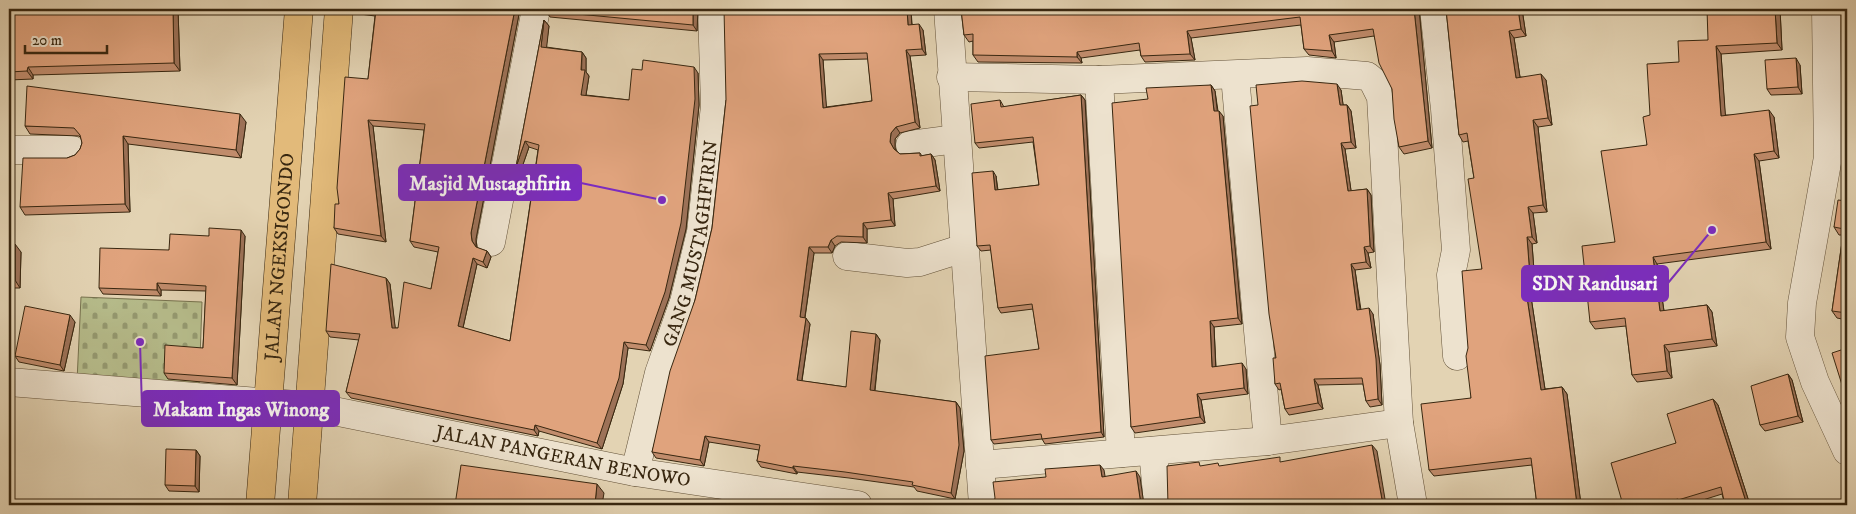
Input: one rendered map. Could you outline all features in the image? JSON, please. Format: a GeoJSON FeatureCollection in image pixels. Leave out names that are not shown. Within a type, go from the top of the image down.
{"type":"FeatureCollection","features":[{"type":"Feature","properties":{"kind":"main road","name":"JALAN NGEKSIGONDO"},"geometry":{"type":"LineString","coordinates":[[260,505],[299,9]]}},
{"type":"Feature","properties":{"kind":"main road"},"geometry":{"type":"LineString","coordinates":[[302,505],[339,9]]}},
{"type":"Feature","properties":{"kind":"street"},"geometry":{"type":"LineString","coordinates":[[491,242],[536,9]]}},
{"type":"Feature","properties":{"kind":"street","name":"GANG MUSTAGHFIRIN"},"geometry":{"type":"LineString","coordinates":[[635,472],[659,373],[684,302],[701,232],[715,106],[712,9]]}},
{"type":"Feature","properties":{"kind":"street"},"geometry":{"type":"LineString","coordinates":[[948,9],[951,77],[983,505]]}},
{"type":"Feature","properties":{"kind":"street"},"geometry":{"type":"LineString","coordinates":[[1434,9],[1445,109],[1456,250],[1452,275],[1457,356]]}},
{"type":"Feature","properties":{"kind":"street"},"geometry":{"type":"LineString","coordinates":[[1826,9],[1828,157],[1802,303],[1800,337],[1815,382],[1847,450]]}},
{"type":"Feature","properties":{"kind":"street"},"geometry":{"type":"LineString","coordinates":[[951,77],[1099,80],[1307,72],[1367,76],[1373,81],[1381,97],[1399,422],[1413,505]]}},
{"type":"Feature","properties":{"kind":"street"},"geometry":{"type":"LineString","coordinates":[[1234,76],[1268,441]]}},
{"type":"Feature","properties":{"kind":"street"},"geometry":{"type":"LineString","coordinates":[[1099,80],[1121,453]]}},
{"type":"Feature","properties":{"kind":"street"},"geometry":{"type":"LineString","coordinates":[[910,145],[956,139]]}},
{"type":"Feature","properties":{"kind":"street"},"geometry":{"type":"LineString","coordinates":[[9,150],[72,150]]}},
{"type":"Feature","properties":{"kind":"street"},"geometry":{"type":"LineString","coordinates":[[847,256],[907,263],[920,262],[964,248]]}},
{"type":"Feature","properties":{"kind":"street","name":"JALAN PANGERAN BENOWO"},"geometry":{"type":"LineString","coordinates":[[9,382],[309,406],[635,472],[858,505]]}},
{"type":"Feature","properties":{"kind":"street"},"geometry":{"type":"LineString","coordinates":[[980,465],[1268,441],[1399,422]]}},
{"type":"Feature","properties":{"kind":"street"},"geometry":{"type":"LineString","coordinates":[[1153,451],[1158,505]]}},
{"type":"Feature","properties":{"kind":"green space"},"geometry":{"type":"Polygon","coordinates":[[[81,297],[202,302],[199,387],[77,381],[81,297]]]}},
{"type":"Feature","properties":{"kind":"building"},"geometry":{"type":"Polygon","coordinates":[[[9,9],[173,9],[174,63],[28,67],[27,71],[9,72],[9,9]]]}},
{"type":"Feature","properties":{"kind":"building"},"geometry":{"type":"Polygon","coordinates":[[[363,9],[515,9],[471,233],[472,241],[476,247],[487,251],[483,262],[473,258],[458,326],[510,341],[539,145],[525,141],[516,167],[544,20],[541,47],[582,52],[581,70],[585,70],[581,95],[629,100],[632,69],[642,70],[643,60],[694,67],[695,99],[681,223],[665,292],[646,345],[624,342],[619,378],[597,443],[535,425],[534,430],[346,392],[360,334],[326,331],[331,264],[386,278],[392,328],[398,328],[404,282],[431,289],[439,247],[410,241],[425,124],[368,120],[381,236],[334,228],[335,204],[339,204],[337,188],[345,77],[368,79],[376,10],[363,9]]]}},
{"type":"Feature","properties":{"kind":"building"},"geometry":{"type":"Polygon","coordinates":[[[546,9],[693,9],[693,25],[546,11],[546,9]]]}},
{"type":"Feature","properties":{"kind":"building"},"geometry":{"type":"Polygon","coordinates":[[[724,9],[907,9],[908,25],[919,24],[922,49],[906,50],[915,122],[896,127],[891,133],[890,142],[900,154],[920,153],[920,156],[931,154],[936,186],[888,193],[891,220],[863,223],[863,237],[837,236],[831,240],[828,247],[809,247],[800,317],[806,318],[797,380],[846,387],[851,331],[876,334],[870,390],[956,402],[959,445],[951,493],[912,485],[913,482],[845,472],[793,466],[793,468],[757,461],[760,445],[705,436],[700,460],[652,452],[670,371],[695,300],[712,228],[726,100],[724,9]],[[867,53],[819,54],[823,108],[872,101],[867,53]]]}},
{"type":"Feature","properties":{"kind":"building"},"geometry":{"type":"Polygon","coordinates":[[[961,9],[1414,9],[1428,141],[1399,147],[1394,119],[1392,89],[1379,63],[1373,29],[1329,35],[1332,51],[1304,49],[1300,17],[1187,31],[1190,54],[1141,56],[1139,43],[1077,52],[1077,57],[973,55],[973,34],[964,35],[961,9]]]}},
{"type":"Feature","properties":{"kind":"building"},"geometry":{"type":"Polygon","coordinates":[[[1446,9],[1518,9],[1521,29],[1509,31],[1516,78],[1541,74],[1548,118],[1533,120],[1543,205],[1528,207],[1532,237],[1527,237],[1531,290],[1526,291],[1541,390],[1562,387],[1577,505],[1537,505],[1531,458],[1429,470],[1421,404],[1471,398],[1466,356],[1468,348],[1462,271],[1482,269],[1468,179],[1474,178],[1467,133],[1459,135],[1446,9]]]}},
{"type":"Feature","properties":{"kind":"building"},"geometry":{"type":"Polygon","coordinates":[[[1707,9],[1775,9],[1777,43],[1716,46],[1721,116],[1769,110],[1774,151],[1754,154],[1766,242],[1653,257],[1660,311],[1707,305],[1712,339],[1664,345],[1667,371],[1632,375],[1625,318],[1590,322],[1582,246],[1615,242],[1601,151],[1647,145],[1643,117],[1650,115],[1647,64],[1679,62],[1678,41],[1708,40],[1707,9]]]}},
{"type":"Feature","properties":{"kind":"building"},"geometry":{"type":"Polygon","coordinates":[[[1796,58],[1798,87],[1767,89],[1765,60],[1796,58]]]}},
{"type":"Feature","properties":{"kind":"building"},"geometry":{"type":"Polygon","coordinates":[[[1302,81],[1337,84],[1340,105],[1347,105],[1351,142],[1341,143],[1348,191],[1367,189],[1370,246],[1364,247],[1366,262],[1351,264],[1357,310],[1369,308],[1376,359],[1378,399],[1366,401],[1362,378],[1314,379],[1318,403],[1285,409],[1280,383],[1275,384],[1273,358],[1276,358],[1269,314],[1250,106],[1258,105],[1256,85],[1302,81]]]}},
{"type":"Feature","properties":{"kind":"building"},"geometry":{"type":"Polygon","coordinates":[[[1211,85],[1214,111],[1219,111],[1238,318],[1210,321],[1212,367],[1242,363],[1244,388],[1197,394],[1200,417],[1131,427],[1112,103],[1148,99],[1146,88],[1211,85]]]}},
{"type":"Feature","properties":{"kind":"building"},"geometry":{"type":"Polygon","coordinates":[[[27,86],[240,114],[236,150],[123,136],[125,204],[20,207],[23,158],[67,158],[75,155],[82,143],[80,135],[74,128],[25,126],[27,86]]]}},
{"type":"Feature","properties":{"kind":"building"},"geometry":{"type":"Polygon","coordinates":[[[1081,95],[1101,432],[1042,439],[1041,434],[991,440],[985,356],[1039,349],[1032,304],[998,308],[990,245],[977,246],[972,173],[993,171],[995,190],[1039,185],[1033,137],[975,143],[971,104],[1000,100],[1001,107],[1081,95]]]}},
{"type":"Feature","properties":{"kind":"building"},"geometry":{"type":"Polygon","coordinates":[[[1847,136],[1847,151],[1844,151],[1847,136]]]}},
{"type":"Feature","properties":{"kind":"building"},"geometry":{"type":"Polygon","coordinates":[[[1838,200],[1847,201],[1847,313],[1832,311],[1844,229],[1834,227],[1838,200]]]}},
{"type":"Feature","properties":{"kind":"building"},"geometry":{"type":"Polygon","coordinates":[[[209,228],[241,230],[232,378],[164,373],[165,345],[203,348],[206,286],[157,283],[157,290],[99,288],[100,248],[169,250],[170,234],[209,236],[209,228]]]}},
{"type":"Feature","properties":{"kind":"building"},"geometry":{"type":"Polygon","coordinates":[[[9,244],[15,244],[15,280],[9,280],[9,244]]]}},
{"type":"Feature","properties":{"kind":"building"},"geometry":{"type":"Polygon","coordinates":[[[25,306],[70,315],[60,365],[15,356],[25,306]]]}},
{"type":"Feature","properties":{"kind":"building"},"geometry":{"type":"Polygon","coordinates":[[[1847,348],[1847,386],[1843,388],[1832,353],[1847,348]]]}},
{"type":"Feature","properties":{"kind":"building"},"geometry":{"type":"Polygon","coordinates":[[[1788,374],[1798,416],[1760,425],[1751,386],[1788,374]]]}},
{"type":"Feature","properties":{"kind":"building"},"geometry":{"type":"Polygon","coordinates":[[[1713,399],[1747,505],[1725,505],[1721,487],[1654,505],[1623,505],[1611,463],[1676,443],[1667,414],[1713,399]]]}},
{"type":"Feature","properties":{"kind":"building"},"geometry":{"type":"Polygon","coordinates":[[[1372,445],[1383,505],[1168,505],[1167,466],[1199,462],[1200,466],[1218,463],[1219,466],[1280,457],[1280,462],[1372,445]]]}},
{"type":"Feature","properties":{"kind":"building"},"geometry":{"type":"Polygon","coordinates":[[[166,449],[196,450],[195,486],[165,485],[166,449]]]}},
{"type":"Feature","properties":{"kind":"building"},"geometry":{"type":"Polygon","coordinates":[[[461,465],[597,484],[595,504],[601,505],[455,505],[461,465]]]}},
{"type":"Feature","properties":{"kind":"building"},"geometry":{"type":"Polygon","coordinates":[[[1100,465],[1102,477],[1136,471],[1141,505],[993,505],[995,498],[993,482],[1046,477],[1045,469],[1100,465]]]}},
{"type":"Feature","properties":{"kind":"place","name":"Masjid Mustaghfirin"},"geometry":{"type":"Point","coordinates":[662,200]}},
{"type":"Feature","properties":{"kind":"place","name":"SDN Randusari"},"geometry":{"type":"Point","coordinates":[1712,230]}},
{"type":"Feature","properties":{"kind":"place","name":"Makam Ingas Winong"},"geometry":{"type":"Point","coordinates":[140,342]}}]}
